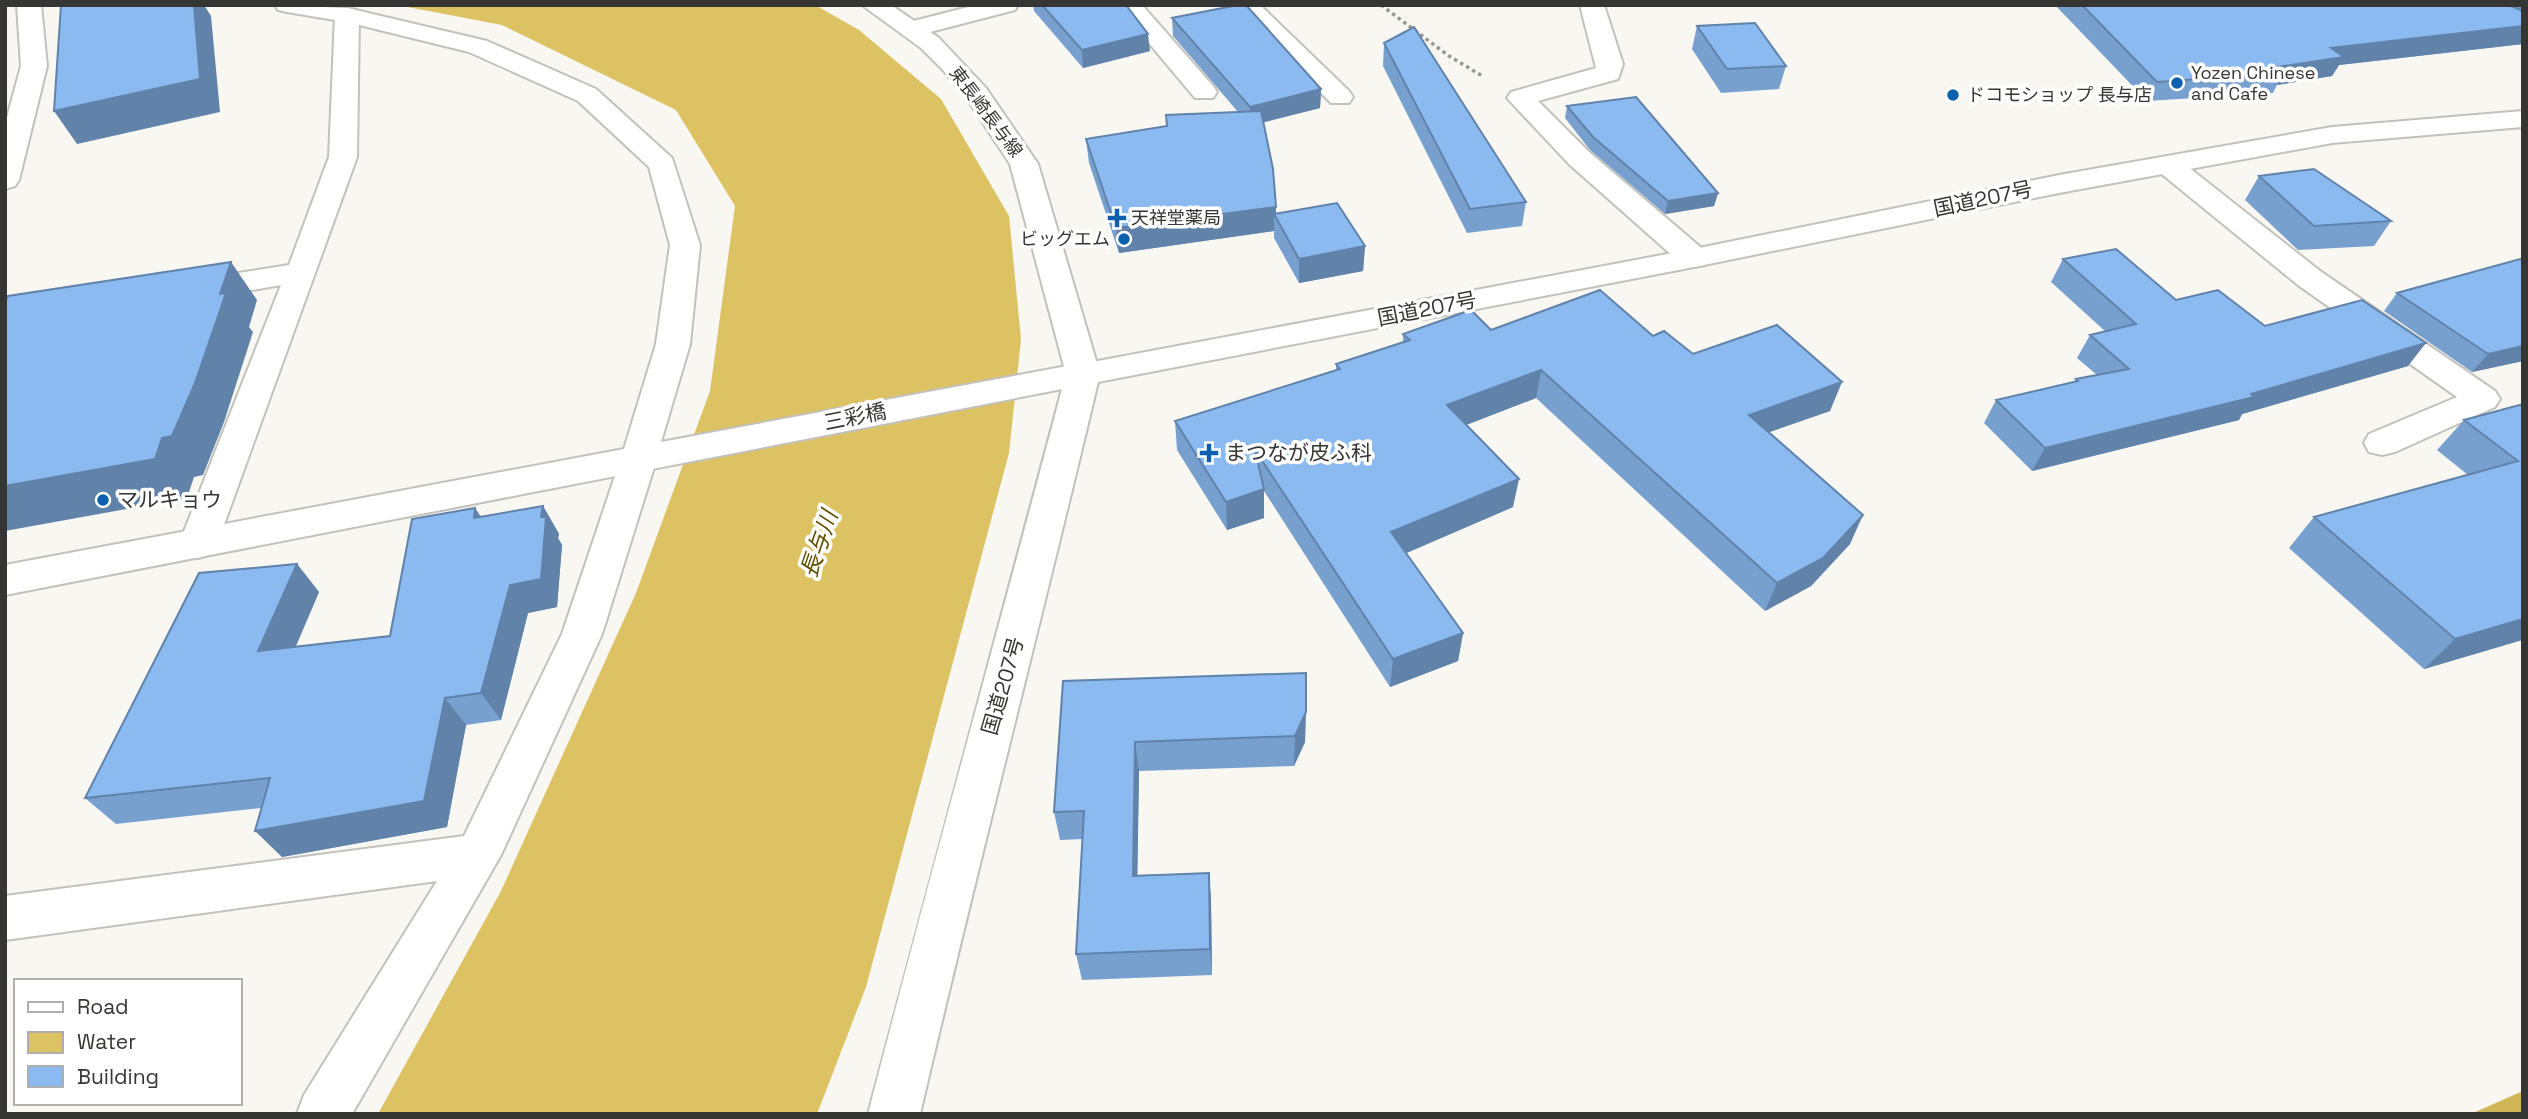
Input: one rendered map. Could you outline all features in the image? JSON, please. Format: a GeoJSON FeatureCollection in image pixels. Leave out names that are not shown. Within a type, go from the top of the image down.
{"type":"FeatureCollection","features":[{"type":"Feature","properties":{"kind":"main road"},"geometry":{"type":"LineString","coordinates":[[5,180],[34,66],[29,5]]}},
{"type":"Feature","properties":{"kind":"main road"},"geometry":{"type":"LineString","coordinates":[[287,5],[347,15],[478,46],[587,95],[662,164],[685,245],[673,344],[653,457],[582,634],[478,855],[323,1114]]}},
{"type":"Feature","properties":{"kind":"main road","name":"東長崎長与線"},"geometry":{"type":"LineString","coordinates":[[874,5],[937,50],[977,94],[1024,164],[1083,374]]}},
{"type":"Feature","properties":{"kind":"main road"},"geometry":{"type":"LineString","coordinates":[[911,29],[1006,5]]}},
{"type":"Feature","properties":{"kind":"main road"},"geometry":{"type":"LineString","coordinates":[[1129,5],[1204,92]]}},
{"type":"Feature","properties":{"kind":"main road"},"geometry":{"type":"LineString","coordinates":[[1246,5],[1340,97]]}},
{"type":"Feature","properties":{"kind":"main road"},"geometry":{"type":"LineString","coordinates":[[1592,5],[1610,64],[1609,73],[1520,98],[1579,158],[1694,258]]}},
{"type":"Feature","properties":{"kind":"main road"},"geometry":{"type":"LineString","coordinates":[[198,544],[343,157],[347,15]]}},
{"type":"Feature","properties":{"kind":"main road","name":"国道207号"},"geometry":{"type":"LineString","coordinates":[[894,1114],[971,800],[1016,640],[1083,374],[1694,258],[2059,184],[2332,135],[2523,119]]}},
{"type":"Feature","properties":{"kind":"main road"},"geometry":{"type":"LineString","coordinates":[[2168,165],[2309,278],[2483,399],[2382,443]]}},
{"type":"Feature","properties":{"kind":"main road"},"geometry":{"type":"LineString","coordinates":[[167,295],[302,272]]}},
{"type":"Feature","properties":{"kind":"main road","name":"三彩橋"},"geometry":{"type":"LineString","coordinates":[[5,580],[1083,374]]}},
{"type":"Feature","properties":{"kind":"main road"},"geometry":{"type":"LineString","coordinates":[[5,918],[478,855]]}},
{"type":"Feature","properties":{"kind":"path"},"geometry":{"type":"LineString","coordinates":[[1381,5],[1449,56],[1520,98]]}},
{"type":"Feature","properties":{"kind":"shaded area"},"geometry":{"type":"Polygon","coordinates":[[[2523,1091],[2523,1114],[2459,1114],[2473,1113],[2523,1091]]]}},
{"type":"Feature","properties":{"kind":"water","name":"長与川"},"geometry":{"type":"Polygon","coordinates":[[[397,5],[815,5],[859,30],[941,99],[1009,216],[1021,339],[1009,453],[866,987],[817,1114],[378,1114],[501,891],[636,593],[710,391],[735,206],[676,110],[502,25],[397,5]]]}},
{"type":"Feature","properties":{"kind":"building"},"geometry":{"type":"Polygon","coordinates":[[[61,5],[194,5],[200,79],[54,111],[61,5]]]}},
{"type":"Feature","properties":{"kind":"building"},"geometry":{"type":"Polygon","coordinates":[[[1042,5],[1126,5],[1148,34],[1082,50],[1042,5]]]}},
{"type":"Feature","properties":{"kind":"building"},"geometry":{"type":"Polygon","coordinates":[[[1246,5],[1321,89],[1250,107],[1172,18],[1246,5]]]}},
{"type":"Feature","properties":{"kind":"building"},"geometry":{"type":"Polygon","coordinates":[[[2082,5],[2509,5],[2523,11],[2523,26],[2331,48],[2344,57],[2277,67],[2284,73],[2157,82],[2082,5]]]}},
{"type":"Feature","properties":{"kind":"building"},"geometry":{"type":"Polygon","coordinates":[[[1755,23],[1786,66],[1727,69],[1697,26],[1755,23]]]}},
{"type":"Feature","properties":{"kind":"building"},"geometry":{"type":"Polygon","coordinates":[[[1414,27],[1526,202],[1470,209],[1384,43],[1414,27]]]}},
{"type":"Feature","properties":{"kind":"building"},"geometry":{"type":"Polygon","coordinates":[[[1636,97],[1718,193],[1668,201],[1593,137],[1567,106],[1636,97]]]}},
{"type":"Feature","properties":{"kind":"building"},"geometry":{"type":"Polygon","coordinates":[[[1261,111],[1273,169],[1276,207],[1116,228],[1086,139],[1167,126],[1166,115],[1261,111]]]}},
{"type":"Feature","properties":{"kind":"building"},"geometry":{"type":"Polygon","coordinates":[[[2314,169],[2391,221],[2314,226],[2259,176],[2314,169]]]}},
{"type":"Feature","properties":{"kind":"building"},"geometry":{"type":"Polygon","coordinates":[[[1337,203],[1365,246],[1299,259],[1274,214],[1337,203]]]}},
{"type":"Feature","properties":{"kind":"building"},"geometry":{"type":"Polygon","coordinates":[[[2116,249],[2176,300],[2218,290],[2265,326],[2362,300],[2426,343],[2251,394],[2254,397],[2045,448],[1996,400],[2078,381],[2076,379],[2129,369],[2090,335],[2136,324],[2063,259],[2116,249]]]}},
{"type":"Feature","properties":{"kind":"building"},"geometry":{"type":"Polygon","coordinates":[[[2520,259],[2523,261],[2523,346],[2488,354],[2397,293],[2520,259]]]}},
{"type":"Feature","properties":{"kind":"building"},"geometry":{"type":"Polygon","coordinates":[[[231,262],[220,294],[226,293],[195,383],[172,436],[162,438],[155,459],[5,486],[5,301],[8,296],[231,262]]]}},
{"type":"Feature","properties":{"kind":"building"},"geometry":{"type":"Polygon","coordinates":[[[1600,290],[1653,336],[1664,331],[1693,354],[1777,325],[1842,382],[1749,415],[1863,515],[1823,558],[1777,583],[1541,370],[1447,405],[1519,479],[1391,532],[1463,633],[1393,659],[1255,450],[1264,489],[1226,502],[1175,421],[1340,369],[1336,364],[1410,340],[1403,334],[1471,310],[1491,330],[1600,290]]]}},
{"type":"Feature","properties":{"kind":"building"},"geometry":{"type":"Polygon","coordinates":[[[2523,404],[2523,619],[2455,639],[2314,517],[2518,461],[2464,420],[2523,404]]]}},
{"type":"Feature","properties":{"kind":"building"},"geometry":{"type":"Polygon","coordinates":[[[543,506],[541,517],[546,517],[541,579],[510,585],[481,693],[445,698],[424,801],[255,831],[270,778],[85,798],[199,573],[297,564],[258,651],[390,636],[412,519],[475,508],[474,518],[543,506]]]}},
{"type":"Feature","properties":{"kind":"building"},"geometry":{"type":"Polygon","coordinates":[[[1306,673],[1306,712],[1295,736],[1135,742],[1133,876],[1209,873],[1210,949],[1076,954],[1084,811],[1054,812],[1063,681],[1306,673]]]}},
{"type":"Feature","properties":{"kind":"place","name":"Yozen Chinese and Cafe"},"geometry":{"type":"Point","coordinates":[2177,83]}},
{"type":"Feature","properties":{"kind":"place","name":"ドコモショップ 長与店"},"geometry":{"type":"Point","coordinates":[1953,95]}},
{"type":"Feature","properties":{"kind":"place","name":"天祥堂薬局"},"geometry":{"type":"Point","coordinates":[1117,218]}},
{"type":"Feature","properties":{"kind":"place","name":"ビッグエム"},"geometry":{"type":"Point","coordinates":[1124,239]}},
{"type":"Feature","properties":{"kind":"place","name":"まつなが皮ふ科"},"geometry":{"type":"Point","coordinates":[1209,453]}},
{"type":"Feature","properties":{"kind":"place","name":"マルキョウ"},"geometry":{"type":"Point","coordinates":[103,500]}}]}
